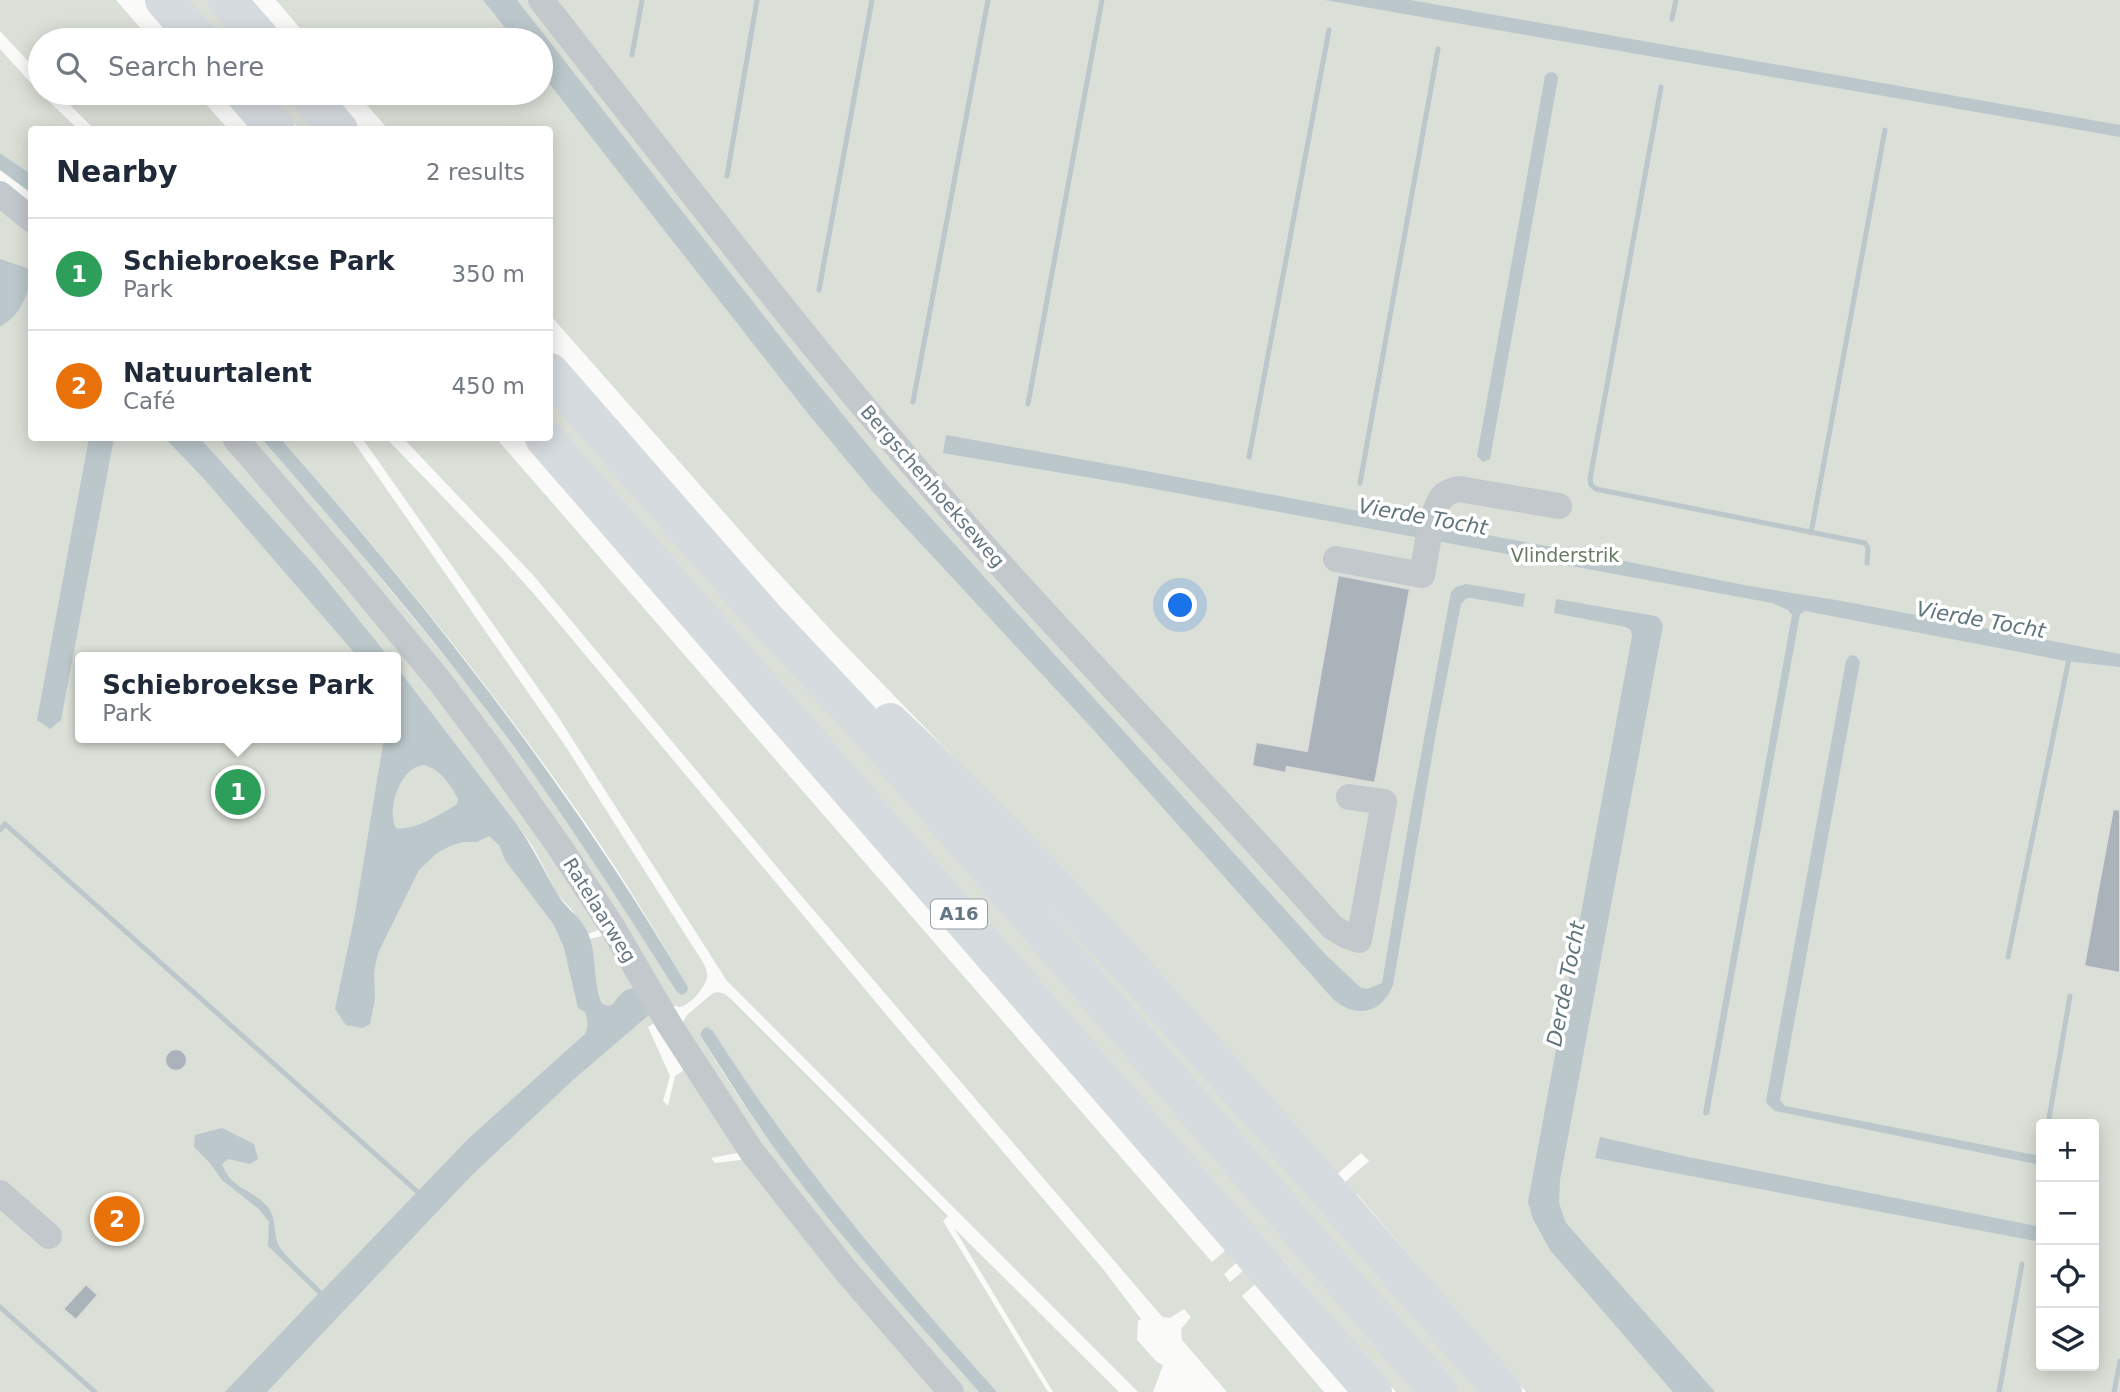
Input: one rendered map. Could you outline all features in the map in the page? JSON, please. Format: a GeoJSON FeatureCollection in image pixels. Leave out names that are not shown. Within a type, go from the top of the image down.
{"type":"FeatureCollection","features":[{"type":"Feature","properties":{"kind":"highway"},"geometry":{"type":"LineString","coordinates":[[164,0],[188,28]]}},
{"type":"Feature","properties":{"kind":"highway"},"geometry":{"type":"LineString","coordinates":[[227,0],[252,28]]}},
{"type":"Feature","properties":{"kind":"highway"},"geometry":{"type":"LineString","coordinates":[[254,105],[273,126]]}},
{"type":"Feature","properties":{"kind":"highway"},"geometry":{"type":"LineString","coordinates":[[317,105],[336,126]]}},
{"type":"Feature","properties":{"kind":"highway","name":"A16"},"geometry":{"type":"LineString","coordinates":[[553,375],[765,618],[859,718],[1439,1392]]}},
{"type":"Feature","properties":{"kind":"highway","name":"A16"},"geometry":{"type":"LineString","coordinates":[[547,441],[1373,1392]]}},
{"type":"Feature","properties":{"kind":"highway","name":"A16"},"geometry":{"type":"LineString","coordinates":[[765,618],[882,715],[960,788],[1064,894],[1188,1031],[1503,1392]]}},
{"type":"Feature","properties":{"kind":"street","name":"Bergschenhoekseweg"},"geometry":{"type":"LineString","coordinates":[[541,0],[867,411],[980,542],[1332,927],[1359,940],[1384,802],[1349,797]]}},
{"type":"Feature","properties":{"kind":"street"},"geometry":{"type":"LineString","coordinates":[[0,194],[28,217]]}},
{"type":"Feature","properties":{"kind":"street","name":"Ratelaarweg"},"geometry":{"type":"LineString","coordinates":[[238,441],[438,679],[482,737],[569,860],[676,1035],[752,1152],[846,1271],[951,1392]]}},
{"type":"Feature","properties":{"kind":"street"},"geometry":{"type":"LineString","coordinates":[[1336,559],[1422,575],[1437,504],[1443,496],[1459,489],[1559,506]]}},
{"type":"Feature","properties":{"kind":"street"},"geometry":{"type":"LineString","coordinates":[[0,1193],[49,1236]]}},
{"type":"Feature","properties":{"kind":"green space"},"geometry":{"type":"Polygon","coordinates":[[[0,0],[116,0],[140,28],[28,28],[28,61],[0,31],[0,0]]]}},
{"type":"Feature","properties":{"kind":"green space"},"geometry":{"type":"Polygon","coordinates":[[[186,0],[207,0],[232,28],[210,28],[186,0]]]}},
{"type":"Feature","properties":{"kind":"green space","name":"Vlinderstrik"},"geometry":{"type":"Polygon","coordinates":[[[276,0],[2120,0],[2120,1392],[1526,1392],[1357,1194],[1332,1216],[1485,1392],[1458,1392],[1317,1229],[1416,1392],[1396,1392],[1283,1259],[1242,1296],[1324,1392],[1227,1392],[1182,1340],[1181,1329],[1191,1317],[1184,1309],[1170,1318],[1163,1317],[1158,1312],[798,892],[533,575],[406,441],[499,441],[1212,1262],[1253,1226],[553,421],[553,397],[992,842],[1078,885],[841,641],[553,318],[553,126],[385,126],[367,105],[553,105],[553,28],[300,28],[276,0]],[[1361,1153],[1314,1195],[1321,1203],[1369,1161],[1361,1153]],[[1264,1238],[1224,1274],[1230,1282],[1271,1247],[1264,1238]]]}},
{"type":"Feature","properties":{"kind":"green space"},"geometry":{"type":"Polygon","coordinates":[[[0,49],[28,80],[28,105],[53,105],[75,126],[28,126],[28,172],[0,153],[0,49]]]}},
{"type":"Feature","properties":{"kind":"green space"},"geometry":{"type":"Polygon","coordinates":[[[70,105],[207,105],[225,126],[91,126],[70,105]]]}},
{"type":"Feature","properties":{"kind":"green space"},"geometry":{"type":"Polygon","coordinates":[[[278,105],[298,105],[316,126],[296,126],[278,105]]]}},
{"type":"Feature","properties":{"kind":"green space"},"geometry":{"type":"Polygon","coordinates":[[[0,204],[28,229],[28,441],[185,441],[368,652],[75,652],[75,743],[401,743],[401,694],[590,939],[606,935],[658,1021],[648,1027],[670,1076],[663,1101],[668,1106],[675,1076],[687,1068],[743,1152],[711,1158],[715,1163],[748,1159],[940,1392],[0,1392],[0,204]]]}},
{"type":"Feature","properties":{"kind":"green space"},"geometry":{"type":"Polygon","coordinates":[[[203,441],[226,441],[432,686],[603,928],[588,934],[558,895],[533,847],[516,823],[401,673],[401,652],[385,652],[318,569],[203,441]]]}},
{"type":"Feature","properties":{"kind":"green space"},"geometry":{"type":"Polygon","coordinates":[[[247,441],[264,441],[349,539],[472,690],[564,816],[680,994],[688,987],[676,966],[587,825],[551,774],[439,627],[283,441],[353,441],[566,747],[702,960],[707,978],[702,988],[684,1005],[669,1005],[247,441]]]}},
{"type":"Feature","properties":{"kind":"green space"},"geometry":{"type":"Polygon","coordinates":[[[364,441],[389,441],[500,556],[1103,1269],[1141,1319],[1138,1321],[1137,1340],[1163,1365],[1153,1392],[1138,1392],[727,981],[557,715],[364,441]]]}},
{"type":"Feature","properties":{"kind":"green space"},"geometry":{"type":"Polygon","coordinates":[[[718,992],[732,1000],[948,1216],[943,1221],[1048,1392],[997,1392],[842,1213],[784,1138],[713,1031],[700,1035],[750,1114],[806,1190],[979,1392],[964,1392],[792,1191],[683,1022],[687,1015],[713,993],[718,992]]]}},
{"type":"Feature","properties":{"kind":"green space"},"geometry":{"type":"Polygon","coordinates":[[[954,1228],[1119,1392],[1053,1392],[954,1228]]]}},
{"type":"Feature","properties":{"kind":"shaded area"},"geometry":{"type":"Polygon","coordinates":[[[483,0],[517,0],[539,28],[505,28],[483,0]]]}},
{"type":"Feature","properties":{"kind":"shaded area"},"geometry":{"type":"Polygon","coordinates":[[[1325,0],[1410,0],[2120,125],[2120,137],[1523,35],[1325,0]]]}},
{"type":"Feature","properties":{"kind":"shaded area"},"geometry":{"type":"Polygon","coordinates":[[[553,46],[800,362],[893,476],[1326,955],[1361,988],[1367,989],[1382,983],[1451,592],[1466,584],[1525,594],[1523,607],[1471,598],[1461,604],[1393,985],[1382,1002],[1375,1007],[1359,1011],[1333,999],[1090,726],[872,491],[553,88],[553,46]]]}},
{"type":"Feature","properties":{"kind":"shaded area"},"geometry":{"type":"Polygon","coordinates":[[[1552,72],[1558,78],[1490,459],[1483,462],[1477,456],[1545,76],[1552,72]]]}},
{"type":"Feature","properties":{"kind":"shaded area"},"geometry":{"type":"Polygon","coordinates":[[[0,153],[28,172],[28,191],[0,170],[0,153]]]}},
{"type":"Feature","properties":{"kind":"shaded area"},"geometry":{"type":"Polygon","coordinates":[[[0,259],[27,268],[28,286],[21,306],[14,316],[0,327],[0,259]]]}},
{"type":"Feature","properties":{"kind":"shaded area"},"geometry":{"type":"Polygon","coordinates":[[[946,435],[2120,654],[2120,667],[2066,661],[1805,611],[1800,614],[1709,1114],[1705,1116],[1703,1113],[1792,615],[1788,610],[1772,603],[1133,485],[943,453],[946,435]]]}},
{"type":"Feature","properties":{"kind":"shaded area"},"geometry":{"type":"Polygon","coordinates":[[[88,441],[113,441],[61,720],[50,729],[37,720],[88,441]]]}},
{"type":"Feature","properties":{"kind":"shaded area"},"geometry":{"type":"Polygon","coordinates":[[[168,441],[203,441],[318,569],[385,652],[354,652],[168,441]]]}},
{"type":"Feature","properties":{"kind":"shaded area"},"geometry":{"type":"Polygon","coordinates":[[[264,441],[283,441],[445,635],[597,842],[688,987],[687,992],[682,995],[677,992],[600,872],[519,754],[426,632],[264,441]]]}},
{"type":"Feature","properties":{"kind":"shaded area"},"geometry":{"type":"Polygon","coordinates":[[[1556,599],[1655,616],[1663,625],[1560,1180],[1559,1203],[1566,1223],[1715,1392],[1673,1392],[1550,1250],[1533,1219],[1528,1202],[1632,636],[1631,630],[1626,627],[1554,613],[1556,599]]]}},
{"type":"Feature","properties":{"kind":"shaded area"},"geometry":{"type":"Polygon","coordinates":[[[1850,655],[1856,656],[1860,662],[1780,1100],[1785,1106],[2036,1155],[2036,1164],[1775,1111],[1766,1101],[1846,661],[1850,655]]]}},
{"type":"Feature","properties":{"kind":"shaded area"},"geometry":{"type":"Polygon","coordinates":[[[401,673],[516,823],[560,898],[584,926],[593,949],[597,987],[602,1004],[612,1005],[624,992],[634,988],[650,1014],[573,1080],[471,1176],[267,1392],[225,1392],[318,1294],[268,1246],[269,1222],[259,1209],[222,1180],[194,1147],[195,1135],[222,1128],[254,1144],[258,1159],[250,1164],[228,1159],[222,1164],[230,1179],[260,1199],[270,1210],[282,1251],[322,1291],[469,1138],[585,1034],[587,1028],[586,1015],[578,1008],[564,948],[554,925],[505,860],[499,845],[489,836],[477,842],[450,846],[437,853],[419,870],[378,953],[374,972],[375,999],[370,1024],[363,1028],[346,1025],[335,1009],[355,914],[383,743],[401,743],[401,673]],[[424,765],[415,767],[408,773],[397,790],[394,801],[393,820],[396,828],[419,825],[457,804],[458,799],[440,774],[424,765]]]}},
{"type":"Feature","properties":{"kind":"shaded area"},"geometry":{"type":"Polygon","coordinates":[[[707,1027],[713,1031],[778,1126],[848,1218],[997,1392],[979,1392],[878,1278],[806,1190],[761,1130],[700,1035],[707,1027]]]}},
{"type":"Feature","properties":{"kind":"shaded area"},"geometry":{"type":"Polygon","coordinates":[[[1600,1137],[2036,1226],[2036,1241],[1595,1158],[1600,1137]]]}},
{"type":"Feature","properties":{"kind":"building"},"geometry":{"type":"Polygon","coordinates":[[[1338,575],[1410,589],[1375,783],[1287,767],[1286,773],[1252,766],[1256,742],[1307,751],[1338,575]]]}},
{"type":"Feature","properties":{"kind":"building"},"geometry":{"type":"Polygon","coordinates":[[[2113,809],[2120,810],[2120,973],[2084,966],[2113,809]]]}},
{"type":"Feature","properties":{"kind":"building"},"geometry":{"type":"Polygon","coordinates":[[[176,1049],[184,1052],[187,1060],[184,1068],[176,1071],[168,1068],[165,1060],[168,1052],[176,1049]]]}},
{"type":"Feature","properties":{"kind":"building"},"geometry":{"type":"Polygon","coordinates":[[[111,1203],[141,1229],[129,1243],[99,1216],[111,1203]]]}},
{"type":"Feature","properties":{"kind":"building"},"geometry":{"type":"Polygon","coordinates":[[[86,1284],[98,1295],[76,1320],[63,1309],[86,1284]]]}},
{"type":"Feature","properties":{"kind":"waterway"},"geometry":{"type":"LineString","coordinates":[[632,55],[642,0]]}},
{"type":"Feature","properties":{"kind":"waterway"},"geometry":{"type":"LineString","coordinates":[[727,176],[757,0]]}},
{"type":"Feature","properties":{"kind":"waterway"},"geometry":{"type":"LineString","coordinates":[[819,290],[872,0]]}},
{"type":"Feature","properties":{"kind":"waterway"},"geometry":{"type":"LineString","coordinates":[[913,402],[988,0]]}},
{"type":"Feature","properties":{"kind":"waterway"},"geometry":{"type":"LineString","coordinates":[[1028,404],[1102,0]]}},
{"type":"Feature","properties":{"kind":"waterway"},"geometry":{"type":"LineString","coordinates":[[1672,19],[1676,0]]}},
{"type":"Feature","properties":{"kind":"waterway"},"geometry":{"type":"LineString","coordinates":[[1249,457],[1329,30]]}},
{"type":"Feature","properties":{"kind":"waterway","name":"Vierde Tocht"},"geometry":{"type":"LineString","coordinates":[[1360,483],[1438,49]]}},
{"type":"Feature","properties":{"kind":"waterway"},"geometry":{"type":"LineString","coordinates":[[1661,87],[1591,485],[1596,489],[1865,543],[1868,548],[1867,563]]}},
{"type":"Feature","properties":{"kind":"waterway"},"geometry":{"type":"LineString","coordinates":[[1811,533],[1885,130]]}},
{"type":"Feature","properties":{"kind":"waterway"},"geometry":{"type":"LineString","coordinates":[[2008,957],[2070,654]]}},
{"type":"Feature","properties":{"kind":"waterway"},"geometry":{"type":"LineString","coordinates":[[0,830],[5,824],[420,1194]]}},
{"type":"Feature","properties":{"kind":"waterway"},"geometry":{"type":"LineString","coordinates":[[2049,1119],[2070,996]]}},
{"type":"Feature","properties":{"kind":"waterway"},"geometry":{"type":"LineString","coordinates":[[1999,1392],[2022,1264]]}},
{"type":"Feature","properties":{"kind":"waterway"},"geometry":{"type":"LineString","coordinates":[[0,1307],[95,1392]]}},
{"type":"Feature","properties":{"kind":"waterway"},"geometry":{"type":"LineString","coordinates":[[2114,1392],[2120,1361]]}},
{"type":"Feature","properties":{"kind":"place","name":"Schiebroekse Park"},"geometry":{"type":"Point","coordinates":[238,792]}},
{"type":"Feature","properties":{"kind":"place","name":"Natuurtalent"},"geometry":{"type":"Point","coordinates":[117,1219]}},
{"type":"Feature","properties":{"kind":"water label","name":"Derde Tocht"},"geometry":{"type":"Point","coordinates":[1566,984]}}]}
